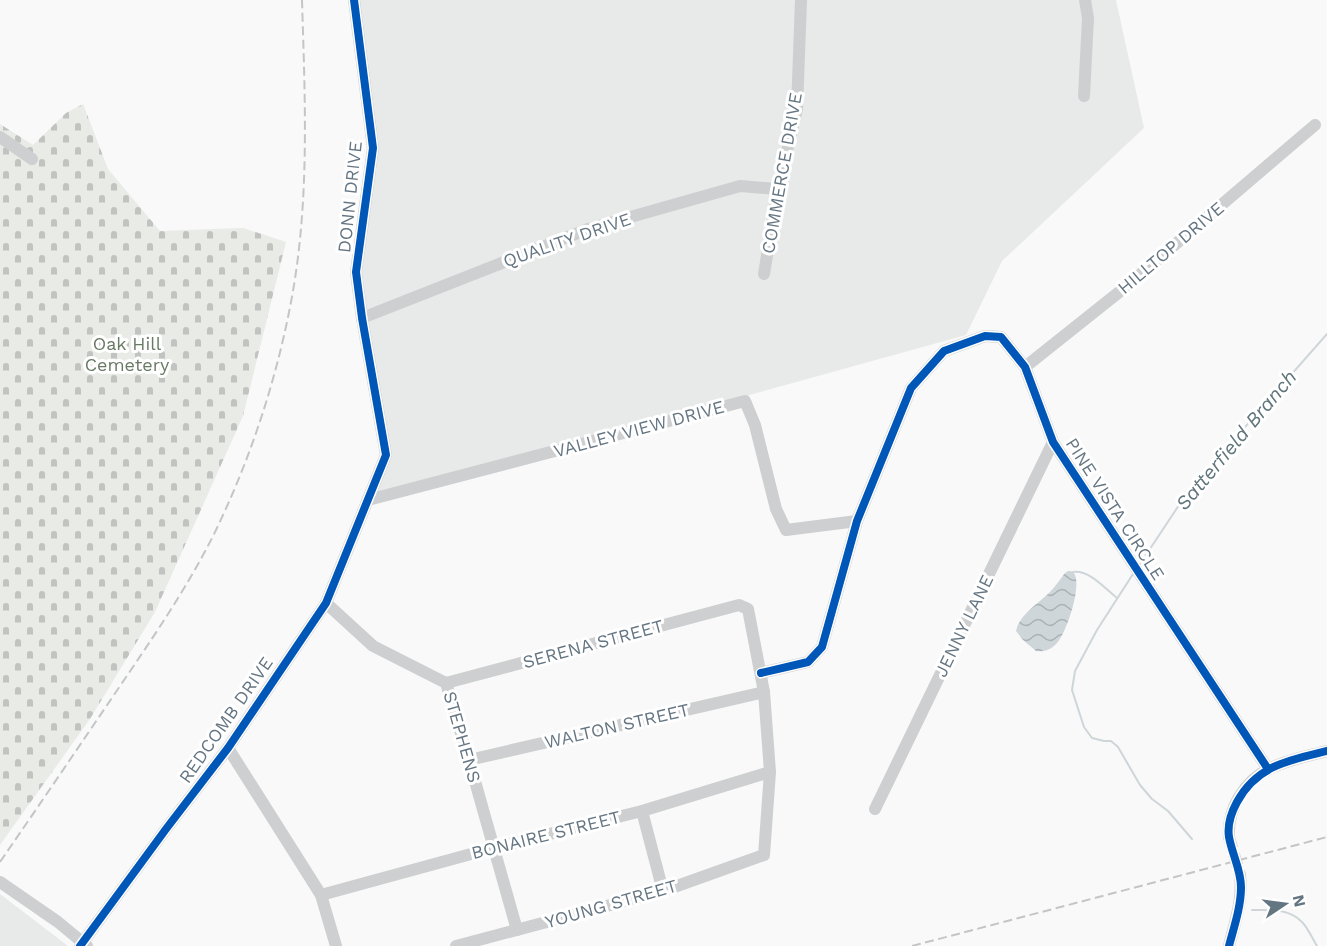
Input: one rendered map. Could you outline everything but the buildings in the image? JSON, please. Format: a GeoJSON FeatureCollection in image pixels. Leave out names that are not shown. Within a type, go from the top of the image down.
{"type":"FeatureCollection","features":[{"type":"Feature","properties":{"kind":"street","name":"DONN DRIVE"},"geometry":{"type":"LineString","coordinates":[[354,0],[373,148],[356,272],[386,455],[368,500]]}},
{"type":"Feature","properties":{"kind":"street","name":"COMMERCE DRIVE"},"geometry":{"type":"LineString","coordinates":[[764,274],[778,189],[797,110],[801,0]]}},
{"type":"Feature","properties":{"kind":"street"},"geometry":{"type":"LineString","coordinates":[[1084,96],[1088,18],[1085,0]]}},
{"type":"Feature","properties":{"kind":"street","name":"HILLTOP DRIVE"},"geometry":{"type":"LineString","coordinates":[[1025,366],[1123,290],[1315,125]]}},
{"type":"Feature","properties":{"kind":"street"},"geometry":{"type":"LineString","coordinates":[[0,137],[32,159]]}},
{"type":"Feature","properties":{"kind":"street","name":"QUALITY DRIVE"},"geometry":{"type":"LineString","coordinates":[[362,318],[588,229],[740,186],[778,189]]}},
{"type":"Feature","properties":{"kind":"street","name":"PINE VISTA CIRCLE"},"geometry":{"type":"LineString","coordinates":[[760,673],[807,662],[822,647],[857,521],[911,388],[944,351],[985,336],[1001,337],[1025,366],[1053,442],[1268,769]]}},
{"type":"Feature","properties":{"kind":"street","name":"VALLEY VIEW DRIVE"},"geometry":{"type":"LineString","coordinates":[[368,500],[745,401],[755,425],[776,508],[786,530],[857,521]]}},
{"type":"Feature","properties":{"kind":"street","name":"JENNY LANE"},"geometry":{"type":"LineString","coordinates":[[875,809],[1053,442]]}},
{"type":"Feature","properties":{"kind":"street","name":"REDCOMB DRIVE"},"geometry":{"type":"LineString","coordinates":[[83,945],[166,828],[228,748],[326,603],[368,500]]}},
{"type":"Feature","properties":{"kind":"street","name":"STEPHENS"},"geometry":{"type":"LineString","coordinates":[[326,603],[373,646],[446,683],[517,930]]}},
{"type":"Feature","properties":{"kind":"street","name":"SERENA STREET"},"geometry":{"type":"LineString","coordinates":[[446,683],[739,604],[748,609],[760,673]]}},
{"type":"Feature","properties":{"kind":"street"},"geometry":{"type":"LineString","coordinates":[[760,673],[764,692],[770,772]]}},
{"type":"Feature","properties":{"kind":"street","name":"WALTON STREET"},"geometry":{"type":"LineString","coordinates":[[469,760],[764,692]]}},
{"type":"Feature","properties":{"kind":"street"},"geometry":{"type":"LineString","coordinates":[[228,748],[321,895],[336,946]]}},
{"type":"Feature","properties":{"kind":"street"},"geometry":{"type":"LineString","coordinates":[[1229,837],[1230,817],[1236,804],[1258,776],[1277,765],[1327,752]]}},
{"type":"Feature","properties":{"kind":"street","name":"BONAIRE STREET"},"geometry":{"type":"LineString","coordinates":[[321,895],[493,848],[642,812],[770,772]]}},
{"type":"Feature","properties":{"kind":"street","name":"YOUNG STREET"},"geometry":{"type":"LineString","coordinates":[[456,946],[663,891],[764,855],[770,772]]}},
{"type":"Feature","properties":{"kind":"street"},"geometry":{"type":"LineString","coordinates":[[642,812],[663,891]]}},
{"type":"Feature","properties":{"kind":"street"},"geometry":{"type":"LineString","coordinates":[[1229,946],[1240,904],[1240,875]]}},
{"type":"Feature","properties":{"kind":"street"},"geometry":{"type":"LineString","coordinates":[[0,882],[58,922],[83,945]]}},
{"type":"Feature","properties":{"kind":"shaded area"},"geometry":{"type":"Polygon","coordinates":[[[356,0],[1116,0],[1144,128],[1002,261],[966,335],[371,495],[384,459],[356,272],[373,148],[356,0]]]}},
{"type":"Feature","properties":{"kind":"shaded area"},"geometry":{"type":"Polygon","coordinates":[[[0,894],[68,946],[0,946],[0,894]]]}},
{"type":"Feature","properties":{"kind":"green space","name":"Oak Hill Cemetery"},"geometry":{"type":"Polygon","coordinates":[[[83,104],[108,169],[160,231],[243,228],[286,242],[243,416],[155,612],[90,719],[0,845],[0,124],[33,145],[66,113],[83,104]]]}},
{"type":"Feature","properties":{"kind":"water"},"geometry":{"type":"Polygon","coordinates":[[[1068,571],[1073,572],[1076,586],[1073,608],[1065,630],[1052,647],[1045,651],[1036,651],[1016,631],[1018,625],[1068,571]]]}},
{"type":"Feature","properties":{"kind":"waterway","name":"Satterfield Branch"},"geometry":{"type":"LineString","coordinates":[[1140,564],[1187,493],[1327,334]]}},
{"type":"Feature","properties":{"kind":"waterway"},"geometry":{"type":"LineString","coordinates":[[1073,572],[1091,577],[1117,598]]}},
{"type":"Feature","properties":{"kind":"waterway","name":"Satterfield Branch"},"geometry":{"type":"LineString","coordinates":[[1133,574],[1097,630],[1075,671],[1072,690],[1084,727],[1092,738],[1111,741],[1118,747],[1140,785],[1152,799],[1168,811],[1192,839]]}},
{"type":"Feature","properties":{"kind":"waterway","name":"Satterfield Branch"},"geometry":{"type":"LineString","coordinates":[[1252,910],[1285,912],[1297,917],[1317,946]]}},
{"type":"Feature","properties":{"kind":"tunnel"},"geometry":{"type":"LineString","coordinates":[[1229,837],[1240,875]]}},
{"type":"Feature","properties":{"kind":"railway"},"geometry":{"type":"LineString","coordinates":[[0,862],[183,590],[216,530],[251,447],[278,361],[297,264],[305,151],[302,0]]}},
{"type":"Feature","properties":{"kind":"railway"},"geometry":{"type":"LineString","coordinates":[[912,946],[1327,837]]}},
{"type":"Feature","properties":{"kind":"cycle path"},"geometry":{"type":"LineString","coordinates":[[80,946],[228,748],[326,603],[386,455],[356,272],[373,148],[354,0]]}},
{"type":"Feature","properties":{"kind":"cycle path"},"geometry":{"type":"LineString","coordinates":[[761,673],[808,662],[822,647],[857,521],[911,388],[944,351],[985,336],[1001,337],[1025,367],[1053,442],[1268,769]]}},
{"type":"Feature","properties":{"kind":"cycle path"},"geometry":{"type":"LineString","coordinates":[[1229,946],[1241,894],[1240,874],[1230,843],[1229,832],[1230,819],[1235,806],[1245,790],[1265,772],[1288,761],[1327,751]]}}]}
